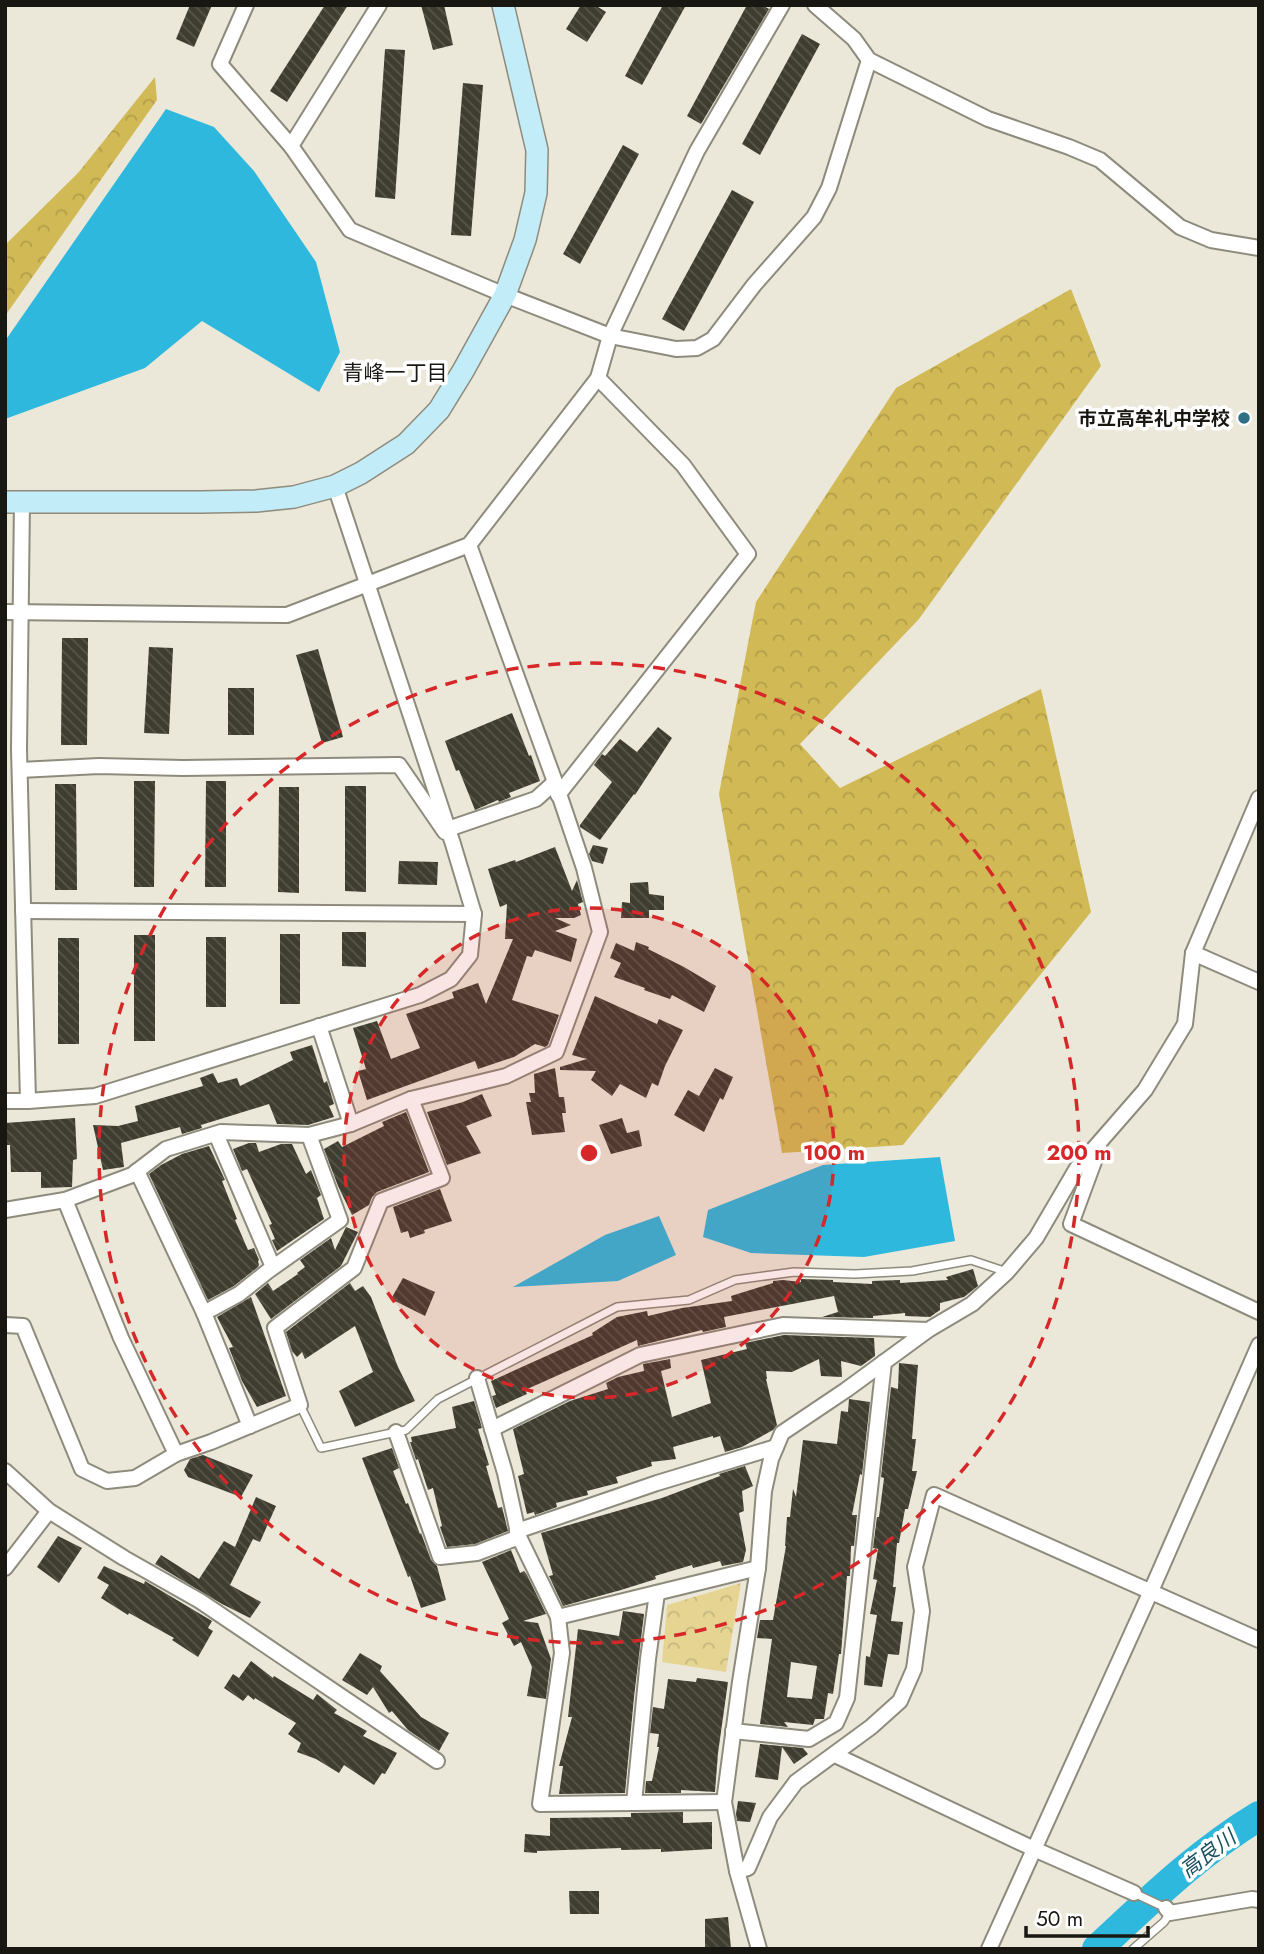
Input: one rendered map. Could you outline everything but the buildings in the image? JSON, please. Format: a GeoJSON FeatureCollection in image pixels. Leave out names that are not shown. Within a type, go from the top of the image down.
{"type":"FeatureCollection","features":[{"type":"Feature","properties":{"kind":"street"},"geometry":{"type":"LineString","coordinates":[[246,5],[220,64],[291,146],[350,230],[610,336],[676,349],[697,348],[713,339],[754,285],[814,217],[829,188],[869,60]]}},
{"type":"Feature","properties":{"kind":"street"},"geometry":{"type":"LineString","coordinates":[[291,146],[379,5]]}},
{"type":"Feature","properties":{"kind":"street"},"geometry":{"type":"LineString","coordinates":[[28,1101],[20,770],[12,749],[21,613],[14,502],[256,501],[294,497],[335,486],[406,444],[439,410],[505,295],[525,240],[536,193],[537,150],[503,5]]}},
{"type":"Feature","properties":{"kind":"street"},"geometry":{"type":"LineString","coordinates":[[5,612],[287,615],[469,545],[598,378],[610,336],[697,151],[782,5]]}},
{"type":"Feature","properties":{"kind":"street"},"geometry":{"type":"LineString","coordinates":[[815,5],[854,39],[869,60],[988,119],[1100,160],[1180,227],[1211,240],[1259,248]]}},
{"type":"Feature","properties":{"kind":"street"},"geometry":{"type":"LineString","coordinates":[[449,829],[536,799],[556,788],[748,554],[683,465],[598,378]]}},
{"type":"Feature","properties":{"kind":"street"},"geometry":{"type":"LineString","coordinates":[[5,1101],[94,1096],[319,1027],[420,995],[451,979],[470,955],[474,914],[449,829],[335,486]]}},
{"type":"Feature","properties":{"kind":"street"},"geometry":{"type":"LineString","coordinates":[[5,1210],[65,1200],[137,1171],[166,1149],[221,1132],[309,1135],[351,1124],[411,1099],[506,1076],[556,1052],[600,932],[583,868],[556,788],[469,545]]}},
{"type":"Feature","properties":{"kind":"street"},"geometry":{"type":"LineString","coordinates":[[20,770],[99,766],[183,768],[399,765],[453,844]]}},
{"type":"Feature","properties":{"kind":"street"},"geometry":{"type":"LineString","coordinates":[[759,1949],[737,1871],[724,1802],[758,1568],[764,1491],[771,1458],[782,1433],[928,1330],[972,1304],[1007,1272],[1036,1238],[1077,1168],[1145,1090],[1185,1024],[1193,953],[1259,798]]}},
{"type":"Feature","properties":{"kind":"street"},"geometry":{"type":"LineString","coordinates":[[23,911],[474,914]]}},
{"type":"Feature","properties":{"kind":"street"},"geometry":{"type":"LineString","coordinates":[[1193,953],[1259,982]]}},
{"type":"Feature","properties":{"kind":"street"},"geometry":{"type":"LineString","coordinates":[[319,1027],[351,1124]]}},
{"type":"Feature","properties":{"kind":"street"},"geometry":{"type":"LineString","coordinates":[[5,1325],[23,1326],[82,1469],[107,1481],[135,1478],[176,1454],[300,1405],[275,1328],[355,1268],[381,1201],[442,1178],[411,1099]]}},
{"type":"Feature","properties":{"kind":"street"},"geometry":{"type":"LineString","coordinates":[[216,1134],[272,1267]]}},
{"type":"Feature","properties":{"kind":"street"},"geometry":{"type":"LineString","coordinates":[[204,1313],[239,1294],[272,1267],[340,1220],[309,1135]]}},
{"type":"Feature","properties":{"kind":"street"},"geometry":{"type":"LineString","coordinates":[[1102,1140],[1071,1224],[1259,1312]]}},
{"type":"Feature","properties":{"kind":"street"},"geometry":{"type":"LineString","coordinates":[[137,1171],[204,1313],[250,1426]]}},
{"type":"Feature","properties":{"kind":"street"},"geometry":{"type":"LineString","coordinates":[[65,1200],[121,1338],[176,1454]]}},
{"type":"Feature","properties":{"kind":"street"},"geometry":{"type":"LineString","coordinates":[[492,1429],[640,1355],[783,1325],[928,1330]]}},
{"type":"Feature","properties":{"kind":"street"},"geometry":{"type":"LineString","coordinates":[[989,1949],[1259,1345]]}},
{"type":"Feature","properties":{"kind":"street"},"geometry":{"type":"LineString","coordinates":[[733,1731],[808,1739],[836,1723],[847,1698],[884,1362]]}},
{"type":"Feature","properties":{"kind":"street"},"geometry":{"type":"LineString","coordinates":[[477,1378],[505,1473],[518,1534],[558,1617],[562,1653],[540,1804],[724,1802]]}},
{"type":"Feature","properties":{"kind":"street"},"geometry":{"type":"LineString","coordinates":[[396,1432],[440,1557],[477,1553],[518,1534],[657,1483],[776,1447]]}},
{"type":"Feature","properties":{"kind":"street"},"geometry":{"type":"LineString","coordinates":[[5,1472],[49,1511],[200,1601],[437,1761]]}},
{"type":"Feature","properties":{"kind":"street"},"geometry":{"type":"LineString","coordinates":[[737,1871],[748,1868],[770,1817],[796,1782],[871,1727],[900,1700],[914,1668],[922,1611],[915,1567],[934,1494],[1259,1640]]}},
{"type":"Feature","properties":{"kind":"street"},"geometry":{"type":"LineString","coordinates":[[5,1568],[49,1511]]}},
{"type":"Feature","properties":{"kind":"street"},"geometry":{"type":"LineString","coordinates":[[558,1617],[758,1568]]}},
{"type":"Feature","properties":{"kind":"street"},"geometry":{"type":"LineString","coordinates":[[634,1803],[657,1593]]}},
{"type":"Feature","properties":{"kind":"street"},"geometry":{"type":"LineString","coordinates":[[835,1755],[1134,1893]]}},
{"type":"Feature","properties":{"kind":"street"},"geometry":{"type":"LineString","coordinates":[[1168,1910],[1259,1900]]}},
{"type":"Feature","properties":{"kind":"lane"},"geometry":{"type":"LineString","coordinates":[[300,1405],[321,1448],[406,1430],[438,1399],[617,1307],[689,1300],[735,1280],[794,1272],[855,1274],[912,1271],[971,1260],[1007,1272]]}},
{"type":"Feature","properties":{"kind":"lane"},"geometry":{"type":"LineString","coordinates":[[1133,1949],[1164,1922],[1168,1910],[1134,1893]]}},
{"type":"Feature","properties":{"kind":"green space"},"geometry":{"type":"Polygon","coordinates":[[[155,77],[157,100],[5,316],[5,245],[78,173],[155,77]]]}},
{"type":"Feature","properties":{"kind":"green space"},"geometry":{"type":"Polygon","coordinates":[[[1071,289],[1101,366],[919,619],[800,744],[840,788],[1041,689],[1091,912],[903,1145],[782,1153],[719,794],[756,602],[896,388],[1071,289]]]}},
{"type":"Feature","properties":{"kind":"green space"},"geometry":{"type":"Polygon","coordinates":[[[741,1583],[726,1672],[662,1662],[667,1605],[741,1583]]]}},
{"type":"Feature","properties":{"kind":"water"},"geometry":{"type":"Polygon","coordinates":[[[166,109],[214,127],[254,171],[316,262],[340,352],[319,392],[202,321],[145,368],[5,419],[5,341],[166,109]]]}},
{"type":"Feature","properties":{"kind":"water"},"geometry":{"type":"Polygon","coordinates":[[[940,1157],[955,1241],[864,1257],[751,1253],[703,1237],[708,1210],[823,1165],[940,1157]]]}},
{"type":"Feature","properties":{"kind":"water"},"geometry":{"type":"Polygon","coordinates":[[[659,1216],[676,1255],[618,1281],[513,1287],[605,1235],[659,1216]]]}},
{"type":"Feature","properties":{"kind":"waterway","name":"高良川"},"geometry":{"type":"LineString","coordinates":[[1097,1949],[1195,1862],[1259,1816]]}},
{"type":"Feature","properties":{"kind":"place","name":"市立高牟礼中学校"},"geometry":{"type":"Point","coordinates":[1244,418]}},
{"type":"Feature","properties":{"kind":"district","name":"青峰一丁目"},"geometry":{"type":"Point","coordinates":[395,373]}}]}
